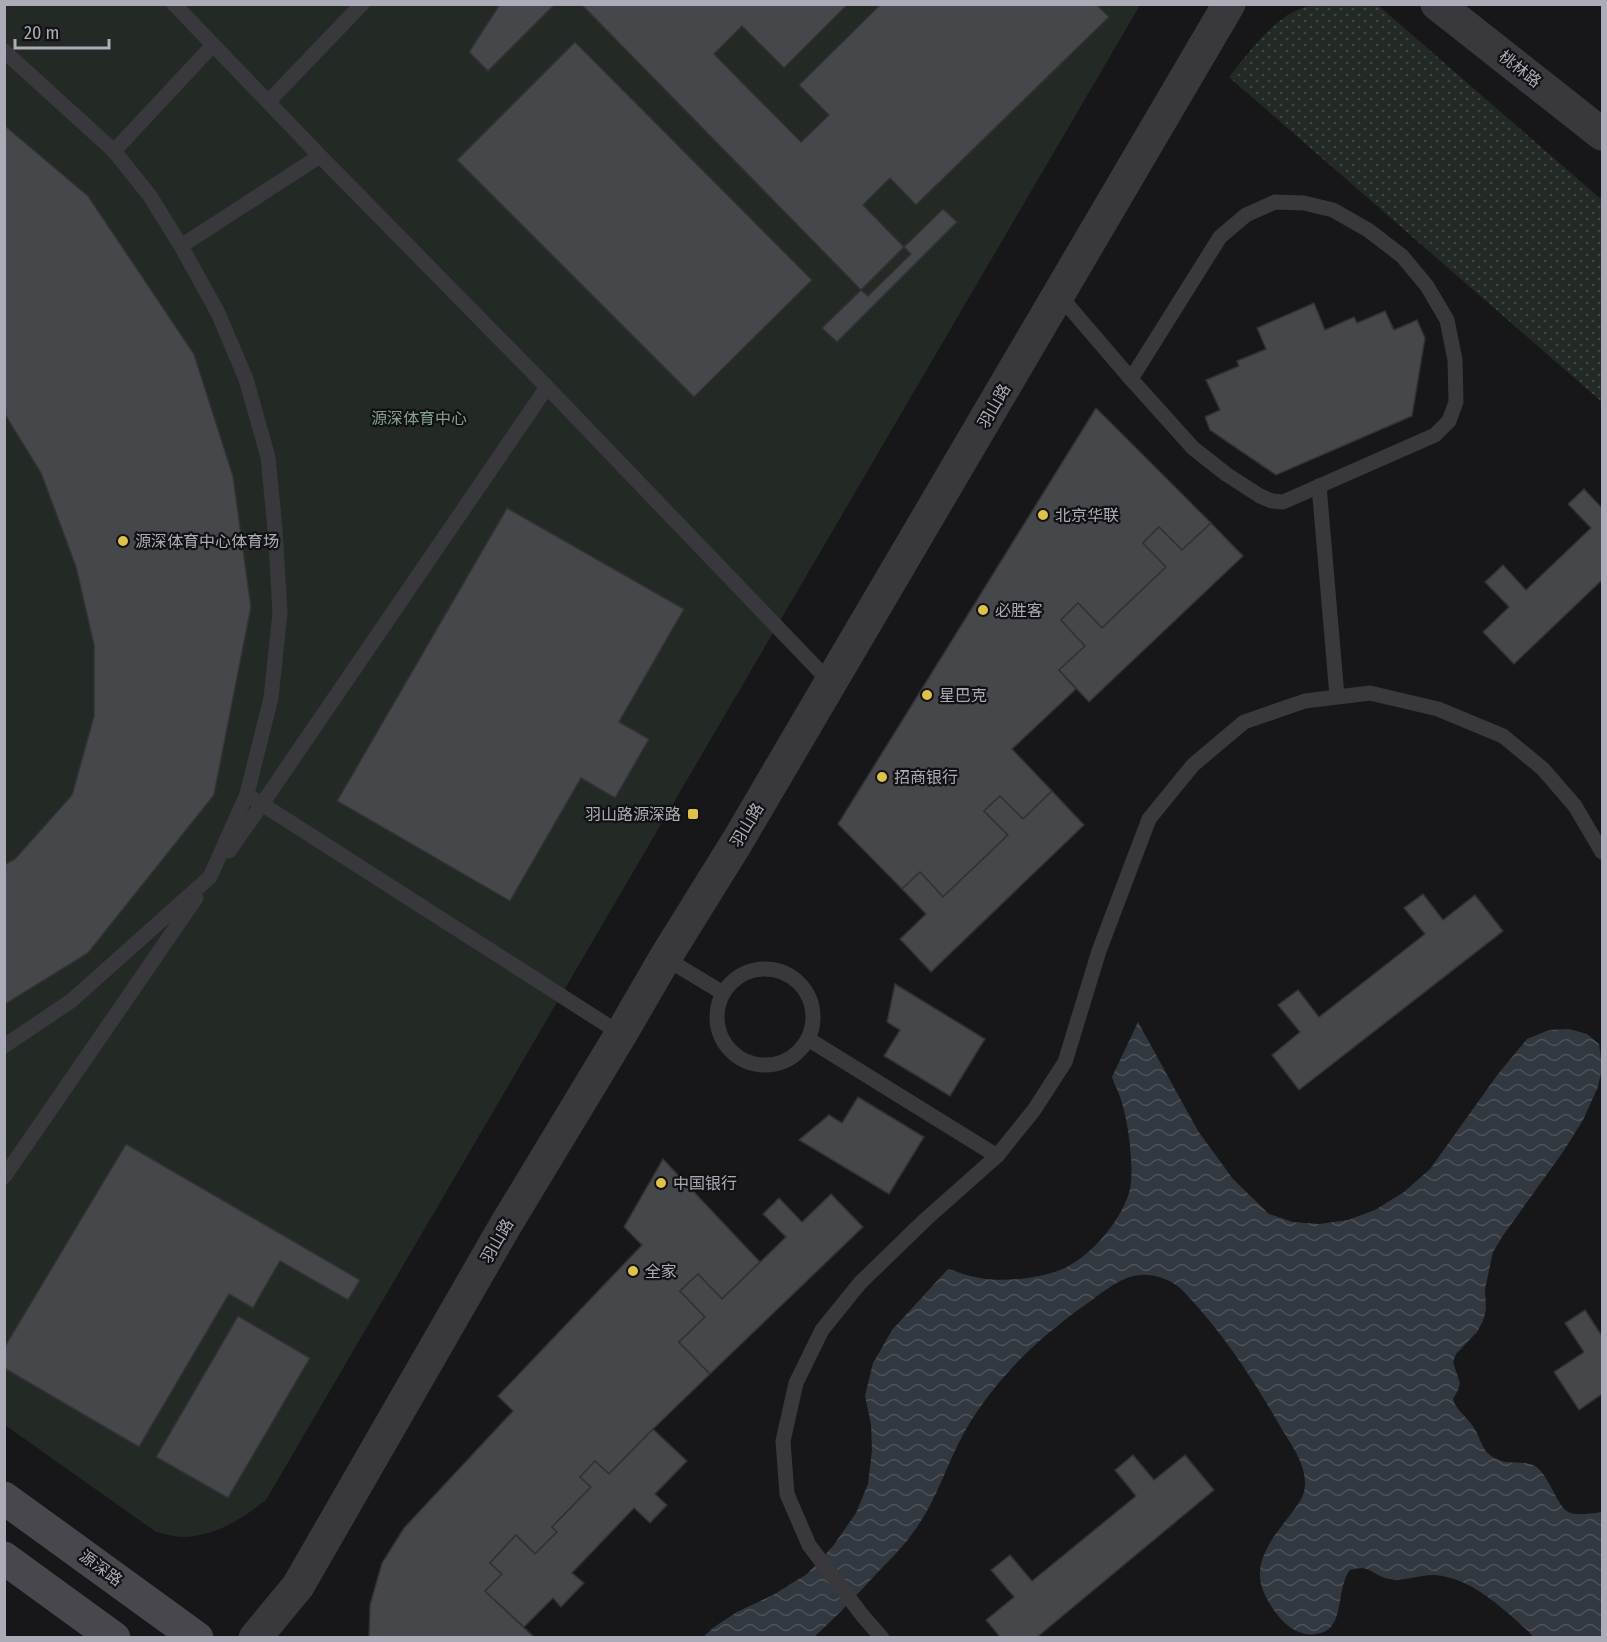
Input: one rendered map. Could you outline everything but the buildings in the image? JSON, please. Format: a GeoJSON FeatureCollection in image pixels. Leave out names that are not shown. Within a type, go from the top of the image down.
{"type":"FeatureCollection","features":[{"type":"Feature","properties":{"kind":"main road","name":"源深路"},"geometry":{"type":"LineString","coordinates":[[4,1498],[197,1638]]}},
{"type":"Feature","properties":{"kind":"main road"},"geometry":{"type":"LineString","coordinates":[[4,1558],[114,1638]]}},
{"type":"Feature","properties":{"kind":"street","name":"羽山路"},"geometry":{"type":"LineString","coordinates":[[255,1638],[298,1586],[505,1226],[737,842],[1229,4]]}},
{"type":"Feature","properties":{"kind":"street","name":"桃林路"},"geometry":{"type":"LineString","coordinates":[[1437,4],[1602,134]]}},
{"type":"Feature","properties":{"kind":"lane"},"geometry":{"type":"LineString","coordinates":[[174,4],[831,683]]}},
{"type":"Feature","properties":{"kind":"lane"},"geometry":{"type":"LineString","coordinates":[[268,102],[362,4]]}},
{"type":"Feature","properties":{"kind":"lane"},"geometry":{"type":"LineString","coordinates":[[114,151],[213,45]]}},
{"type":"Feature","properties":{"kind":"lane"},"geometry":{"type":"LineString","coordinates":[[4,51],[114,151],[150,196],[218,313],[246,379],[268,457],[280,612],[271,698],[247,794],[210,877],[71,1001],[4,1046]]}},
{"type":"Feature","properties":{"kind":"lane"},"geometry":{"type":"LineString","coordinates":[[180,246],[320,156]]}},
{"type":"Feature","properties":{"kind":"lane"},"geometry":{"type":"LineString","coordinates":[[1059,295],[1131,380],[1193,448],[1226,474],[1272,501],[1283,502],[1435,435],[1449,421],[1456,402],[1455,360],[1447,320],[1427,285],[1402,256],[1368,230],[1333,210],[1304,203],[1275,202],[1246,215],[1220,237],[1131,380]]}},
{"type":"Feature","properties":{"kind":"lane"},"geometry":{"type":"LineString","coordinates":[[4,1178],[547,387]]}},
{"type":"Feature","properties":{"kind":"lane"},"geometry":{"type":"LineString","coordinates":[[1319,486],[1337,696]]}},
{"type":"Feature","properties":{"kind":"lane"},"geometry":{"type":"LineString","coordinates":[[882,1638],[809,1545],[787,1494],[783,1441],[796,1383],[822,1330],[860,1283],[926,1219],[997,1156],[1034,1110],[1065,1062],[1099,951],[1149,819],[1193,765],[1244,722],[1305,700],[1370,693],[1438,710],[1503,736],[1543,769],[1575,806],[1602,852]]}},
{"type":"Feature","properties":{"kind":"lane"},"geometry":{"type":"LineString","coordinates":[[247,794],[621,1034]]}},
{"type":"Feature","properties":{"kind":"lane"},"geometry":{"type":"LineString","coordinates":[[665,958],[723,993]]}},
{"type":"Feature","properties":{"kind":"lane"},"geometry":{"type":"LineString","coordinates":[[765,969],[781,971],[796,979],[807,992],[812,1007],[813,1024],[808,1039],[799,1052],[786,1061],[771,1065],[756,1065],[741,1059],[729,1050],[719,1030],[717,1007],[723,993],[734,980],[748,972],[765,969]]}},
{"type":"Feature","properties":{"kind":"lane"},"geometry":{"type":"LineString","coordinates":[[808,1039],[997,1156]]}},
{"type":"Feature","properties":{"kind":"green space"},"geometry":{"type":"Polygon","coordinates":[[[1373,4],[1380,7],[1602,200],[1602,402],[1229,77],[1255,44],[1276,24],[1299,9],[1312,5],[1373,4]]]}},
{"type":"Feature","properties":{"kind":"green space","name":"源深体育中心"},"geometry":{"type":"Polygon","coordinates":[[[5,5],[1140,5],[266,1500],[228,1525],[196,1536],[181,1537],[156,1532],[5,1425],[5,5]]]}},
{"type":"Feature","properties":{"kind":"water"},"geometry":{"type":"Polygon","coordinates":[[[1138,1022],[1198,1131],[1233,1179],[1269,1214],[1293,1222],[1319,1224],[1348,1220],[1375,1210],[1404,1192],[1430,1169],[1498,1074],[1527,1039],[1549,1030],[1569,1029],[1587,1034],[1599,1044],[1602,1067],[1598,1087],[1583,1120],[1493,1252],[1485,1289],[1486,1309],[1483,1321],[1477,1332],[1456,1354],[1453,1362],[1460,1383],[1453,1399],[1470,1422],[1485,1449],[1493,1457],[1537,1467],[1566,1511],[1579,1514],[1602,1512],[1602,1637],[1533,1637],[1497,1604],[1462,1582],[1435,1575],[1399,1580],[1389,1579],[1363,1568],[1350,1570],[1346,1577],[1337,1615],[1329,1629],[1321,1633],[1309,1634],[1291,1628],[1279,1617],[1265,1595],[1260,1572],[1266,1550],[1303,1495],[1304,1475],[1300,1460],[1248,1374],[1225,1340],[1199,1308],[1173,1283],[1159,1277],[1140,1275],[1123,1280],[1107,1289],[1073,1313],[1005,1375],[977,1411],[965,1431],[928,1510],[912,1534],[854,1598],[814,1637],[702,1638],[737,1612],[773,1595],[807,1574],[833,1546],[856,1513],[868,1484],[872,1450],[871,1424],[865,1396],[873,1363],[892,1330],[948,1269],[995,1280],[1029,1278],[1050,1273],[1071,1265],[1082,1257],[1111,1227],[1125,1204],[1131,1184],[1129,1138],[1121,1099],[1112,1077],[1138,1022]]]}},
{"type":"Feature","properties":{"kind":"place","name":"北京华联"},"geometry":{"type":"Point","coordinates":[1043,515]}},
{"type":"Feature","properties":{"kind":"place","name":"源深体育中心体育场"},"geometry":{"type":"Point","coordinates":[123,541]}},
{"type":"Feature","properties":{"kind":"place","name":"必胜客"},"geometry":{"type":"Point","coordinates":[983,610]}},
{"type":"Feature","properties":{"kind":"place","name":"星巴克"},"geometry":{"type":"Point","coordinates":[927,695]}},
{"type":"Feature","properties":{"kind":"place","name":"招商银行"},"geometry":{"type":"Point","coordinates":[882,777]}},
{"type":"Feature","properties":{"kind":"place","name":"羽山路源深路"},"geometry":{"type":"Point","coordinates":[693,814]}},
{"type":"Feature","properties":{"kind":"place","name":"中国银行"},"geometry":{"type":"Point","coordinates":[661,1183]}},
{"type":"Feature","properties":{"kind":"place","name":"全家"},"geometry":{"type":"Point","coordinates":[633,1271]}}]}
